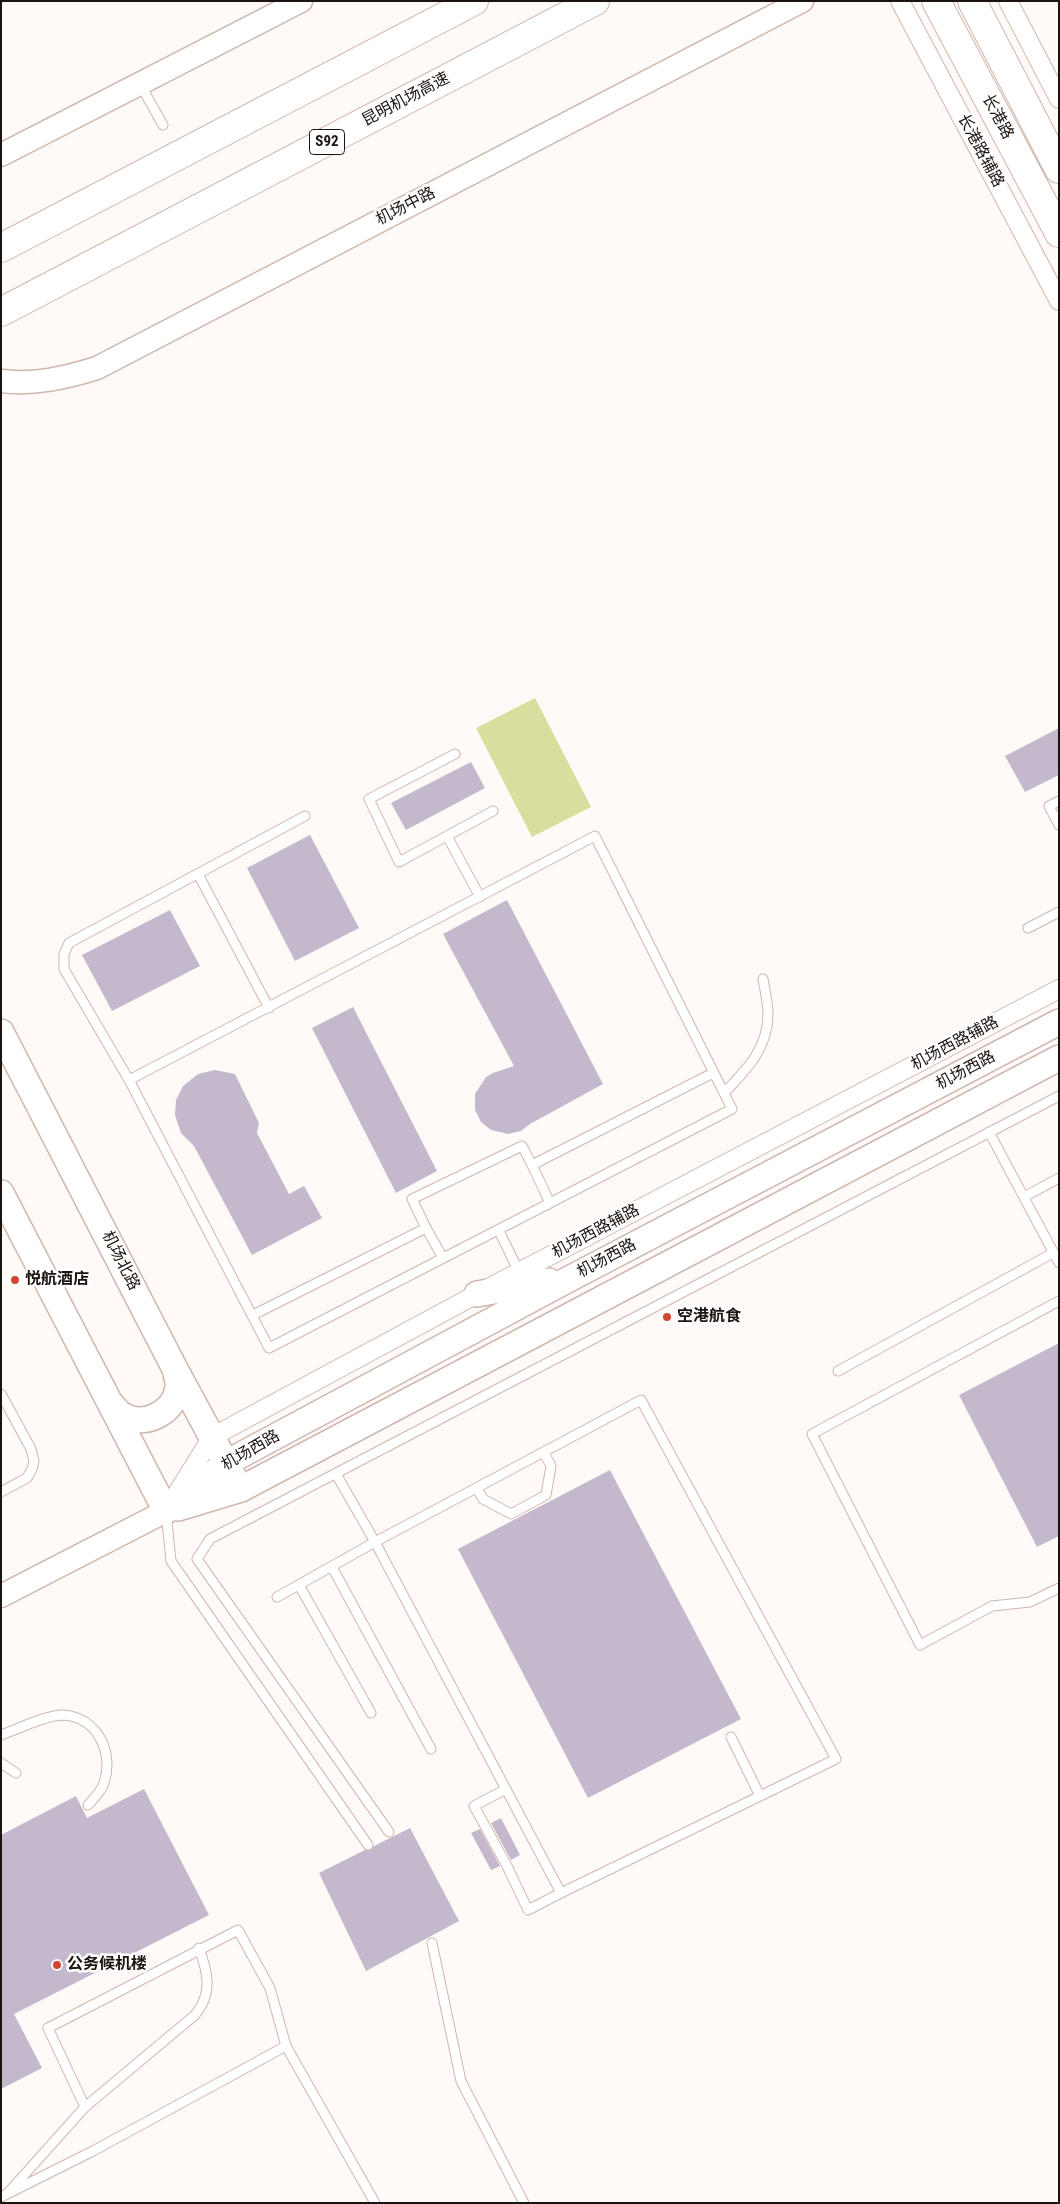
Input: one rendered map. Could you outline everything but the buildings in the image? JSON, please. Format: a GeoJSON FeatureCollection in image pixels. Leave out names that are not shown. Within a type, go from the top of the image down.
{"type":"FeatureCollection","features":[{"type":"Feature","properties":{"kind":"main road"},"geometry":{"type":"LineString","coordinates":[[1,248],[474,1]]}},
{"type":"Feature","properties":{"kind":"main road","name":"昆明机场高速"},"geometry":{"type":"LineString","coordinates":[[1,312],[595,1]]}},
{"type":"Feature","properties":{"kind":"main road","name":"长港路"},"geometry":{"type":"LineString","coordinates":[[936,1],[1059,233]]}},
{"type":"Feature","properties":{"kind":"main road","name":"长港路"},"geometry":{"type":"LineString","coordinates":[[972,1],[1059,169]]}},
{"type":"Feature","properties":{"kind":"main road","name":"机场西路"},"geometry":{"type":"LineString","coordinates":[[166,1511],[226,1463],[571,1278],[1059,1022]]}},
{"type":"Feature","properties":{"kind":"main road","name":"机场北路"},"geometry":{"type":"LineString","coordinates":[[1,1032],[175,1369],[241,1489]]}},
{"type":"Feature","properties":{"kind":"main road","name":"机场西路"},"geometry":{"type":"LineString","coordinates":[[166,1511],[241,1489],[1058,1059]]}},
{"type":"Feature","properties":{"kind":"main road"},"geometry":{"type":"LineString","coordinates":[[5,1209],[166,1511]]}},
{"type":"Feature","properties":{"kind":"main road"},"geometry":{"type":"LineString","coordinates":[[477,1294],[571,1278]]}},
{"type":"Feature","properties":{"kind":"main road"},"geometry":{"type":"LineString","coordinates":[[109,1401],[122,1415],[139,1420],[157,1417],[172,1404],[178,1387],[175,1369]]}},
{"type":"Feature","properties":{"kind":"street"},"geometry":{"type":"LineString","coordinates":[[1,155],[300,1]]}},
{"type":"Feature","properties":{"kind":"street","name":"机场中路"},"geometry":{"type":"LineString","coordinates":[[1,381],[41,381],[67,377],[97,368],[802,1]]}},
{"type":"Feature","properties":{"kind":"street","name":"长港路辅路"},"geometry":{"type":"LineString","coordinates":[[900,1],[1059,301]]}},
{"type":"Feature","properties":{"kind":"street"},"geometry":{"type":"LineString","coordinates":[[1008,1],[1059,99]]}},
{"type":"Feature","properties":{"kind":"street","name":"机场西路辅路"},"geometry":{"type":"LineString","coordinates":[[166,1511],[212,1437],[477,1294],[1059,989]]}},
{"type":"Feature","properties":{"kind":"street","name":"机场西路"},"geometry":{"type":"LineString","coordinates":[[1,1596],[166,1511]]}},
{"type":"Feature","properties":{"kind":"lane"},"geometry":{"type":"LineString","coordinates":[[140,84],[163,125]]}},
{"type":"Feature","properties":{"kind":"lane"},"geometry":{"type":"LineString","coordinates":[[455,754],[370,799],[399,862],[493,811]]}},
{"type":"Feature","properties":{"kind":"lane"},"geometry":{"type":"LineString","coordinates":[[1059,801],[1049,806],[1059,825]]}},
{"type":"Feature","properties":{"kind":"lane"},"geometry":{"type":"LineString","coordinates":[[129,1080],[596,836],[732,1109],[499,1231],[269,1348],[129,1080],[64,969],[64,954],[68,943],[305,816]]}},
{"type":"Feature","properties":{"kind":"lane"},"geometry":{"type":"LineString","coordinates":[[447,836],[480,897]]}},
{"type":"Feature","properties":{"kind":"lane"},"geometry":{"type":"LineString","coordinates":[[198,874],[269,1008]]}},
{"type":"Feature","properties":{"kind":"lane"},"geometry":{"type":"LineString","coordinates":[[1028,928],[1059,912]]}},
{"type":"Feature","properties":{"kind":"lane"},"geometry":{"type":"LineString","coordinates":[[724,1093],[748,1068],[762,1048],[768,1015],[763,979]]}},
{"type":"Feature","properties":{"kind":"lane"},"geometry":{"type":"LineString","coordinates":[[532,1165],[714,1073]]}},
{"type":"Feature","properties":{"kind":"lane"},"geometry":{"type":"LineString","coordinates":[[389,1832],[197,1559],[210,1539],[1059,1096]]}},
{"type":"Feature","properties":{"kind":"lane"},"geometry":{"type":"LineString","coordinates":[[988,1132],[1059,1263]]}},
{"type":"Feature","properties":{"kind":"lane"},"geometry":{"type":"LineString","coordinates":[[443,1258],[412,1199],[522,1146],[550,1203]]}},
{"type":"Feature","properties":{"kind":"lane"},"geometry":{"type":"LineString","coordinates":[[1024,1196],[1059,1178]]}},
{"type":"Feature","properties":{"kind":"lane"},"geometry":{"type":"LineString","coordinates":[[252,1315],[426,1228]]}},
{"type":"Feature","properties":{"kind":"lane"},"geometry":{"type":"LineString","coordinates":[[499,1231],[519,1272]]}},
{"type":"Feature","properties":{"kind":"lane"},"geometry":{"type":"LineString","coordinates":[[838,1371],[1053,1253]]}},
{"type":"Feature","properties":{"kind":"lane"},"geometry":{"type":"LineString","coordinates":[[1059,1301],[812,1434],[920,1644],[992,1606],[1030,1602],[1059,1588]]}},
{"type":"Feature","properties":{"kind":"lane"},"geometry":{"type":"LineString","coordinates":[[1,1394],[31,1449],[34,1461],[27,1478],[1,1492]]}},
{"type":"Feature","properties":{"kind":"lane"},"geometry":{"type":"LineString","coordinates":[[277,1597],[641,1400],[836,1759],[528,1910],[506,1864],[474,1806],[506,1789]]}},
{"type":"Feature","properties":{"kind":"lane"},"geometry":{"type":"LineString","coordinates":[[477,1488],[483,1499],[512,1514],[546,1495],[551,1466],[544,1453]]}},
{"type":"Feature","properties":{"kind":"lane"},"geometry":{"type":"LineString","coordinates":[[336,1474],[376,1542],[561,1893]]}},
{"type":"Feature","properties":{"kind":"lane"},"geometry":{"type":"LineString","coordinates":[[166,1511],[171,1561],[368,1845]]}},
{"type":"Feature","properties":{"kind":"lane"},"geometry":{"type":"LineString","coordinates":[[332,1567],[431,1749]]}},
{"type":"Feature","properties":{"kind":"lane"},"geometry":{"type":"LineString","coordinates":[[299,1585],[372,1713]]}},
{"type":"Feature","properties":{"kind":"lane"},"geometry":{"type":"LineString","coordinates":[[1,1735],[55,1716],[74,1717],[91,1726],[102,1740],[107,1761],[102,1787],[88,1804]]}},
{"type":"Feature","properties":{"kind":"lane"},"geometry":{"type":"LineString","coordinates":[[731,1737],[760,1796]]}},
{"type":"Feature","properties":{"kind":"lane"},"geometry":{"type":"LineString","coordinates":[[1,1763],[16,1773]]}},
{"type":"Feature","properties":{"kind":"lane"},"geometry":{"type":"LineString","coordinates":[[85,2107],[48,2028],[238,1930],[270,1988],[286,2046],[372,2202]]}},
{"type":"Feature","properties":{"kind":"lane"},"geometry":{"type":"LineString","coordinates":[[432,1943],[461,2081],[524,2203]]}},
{"type":"Feature","properties":{"kind":"lane"},"geometry":{"type":"LineString","coordinates":[[4,2196],[85,2107],[195,2015],[207,1992],[208,1981],[200,1948]]}},
{"type":"Feature","properties":{"kind":"lane"},"geometry":{"type":"LineString","coordinates":[[4,2196],[286,2046]]}},
{"type":"Feature","properties":{"kind":"green space"},"geometry":{"type":"Polygon","coordinates":[[[535,698],[591,807],[532,837],[476,728],[535,698]]]}},
{"type":"Feature","properties":{"kind":"place","name":"悦航酒店"},"geometry":{"type":"Point","coordinates":[15,1280]}},
{"type":"Feature","properties":{"kind":"place","name":"空港航食"},"geometry":{"type":"Point","coordinates":[667,1317]}},
{"type":"Feature","properties":{"kind":"place","name":"公务候机楼"},"geometry":{"type":"Point","coordinates":[57,1965]}}]}
